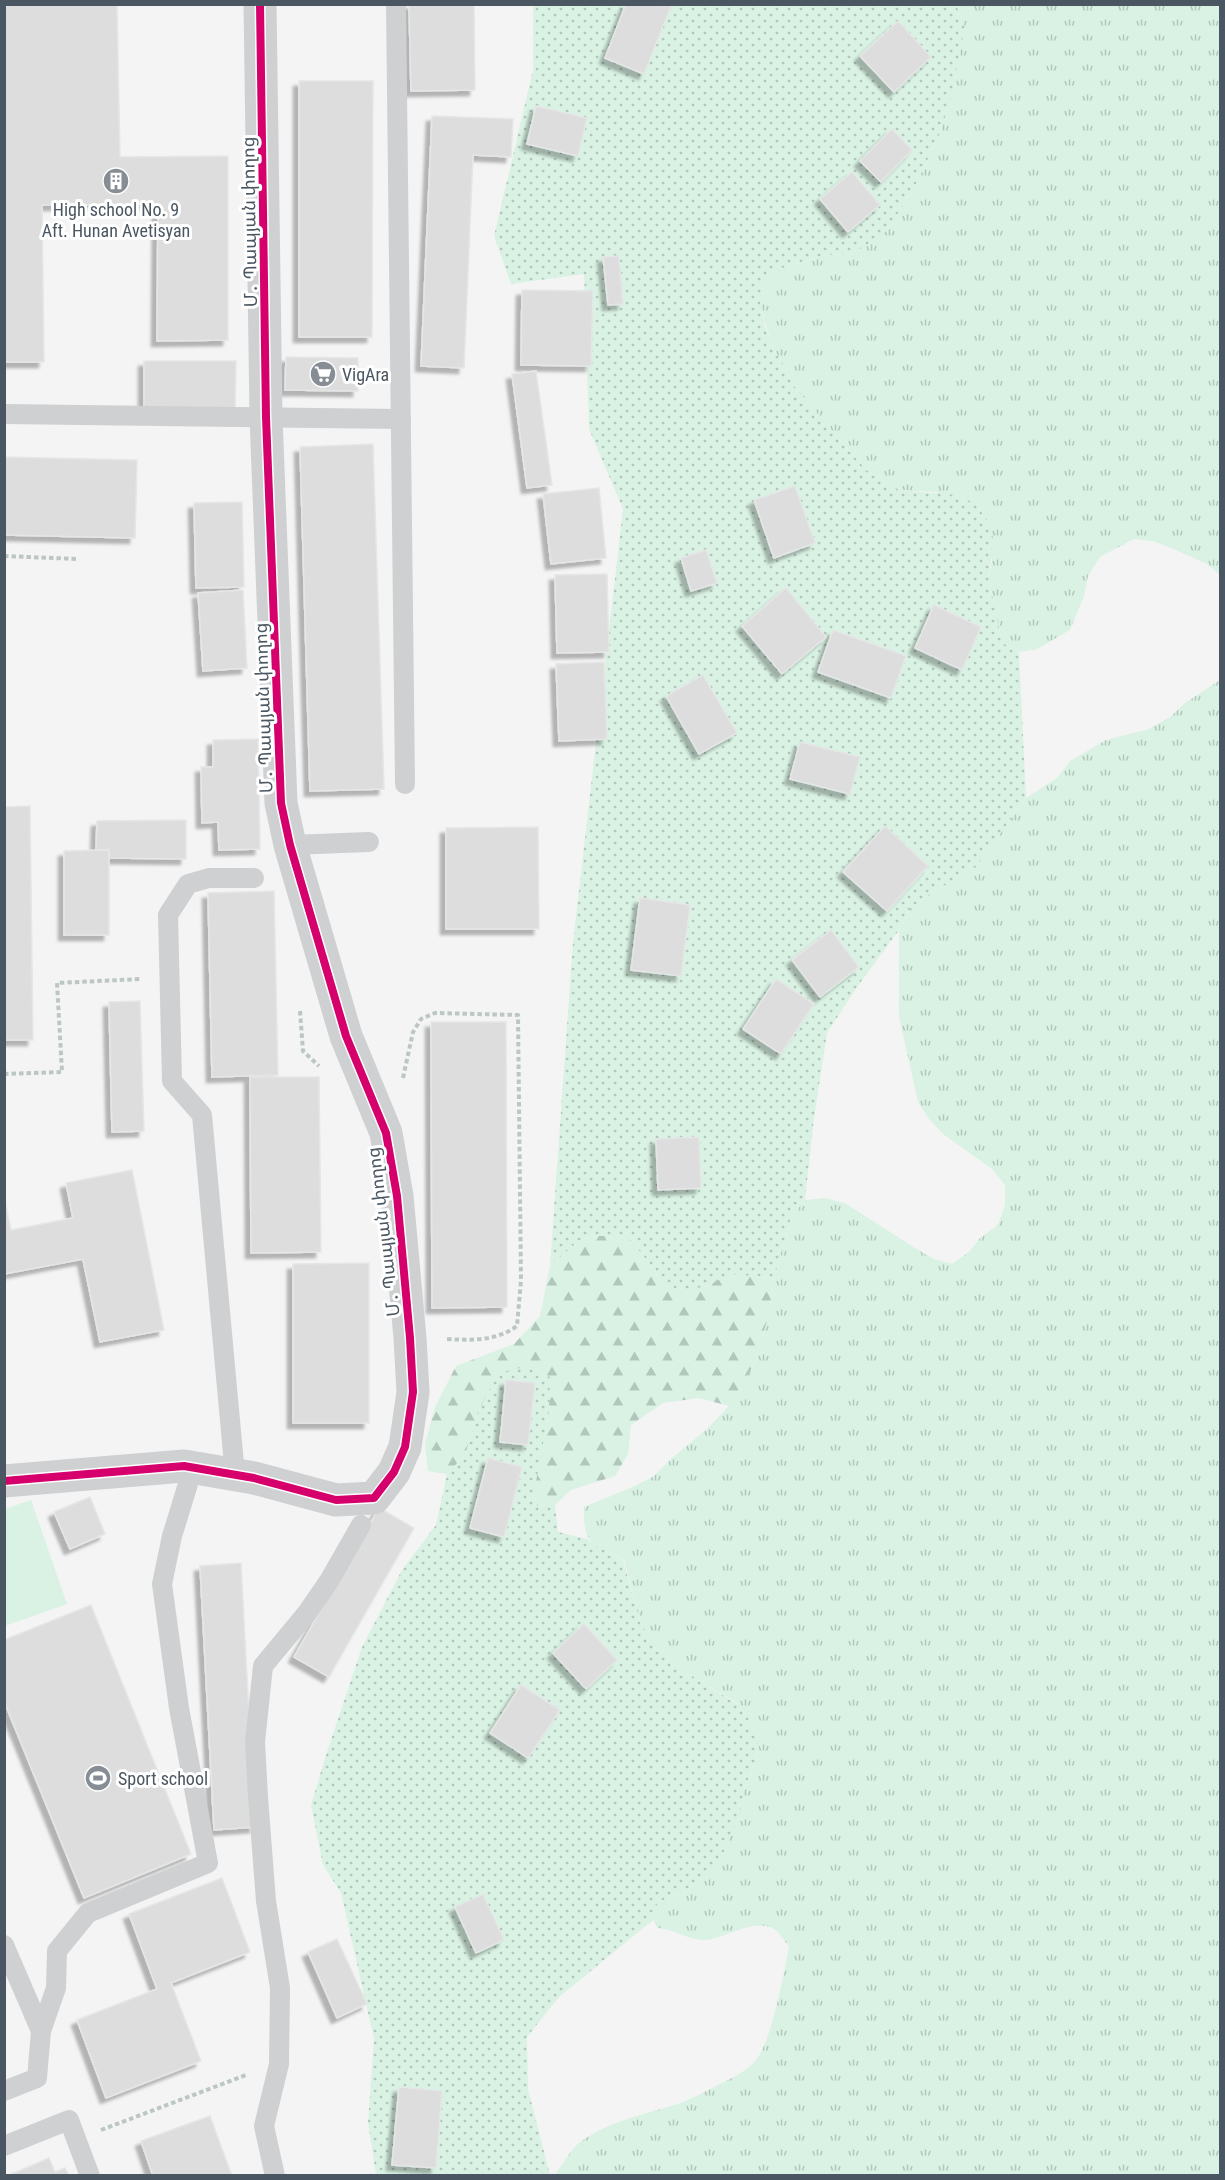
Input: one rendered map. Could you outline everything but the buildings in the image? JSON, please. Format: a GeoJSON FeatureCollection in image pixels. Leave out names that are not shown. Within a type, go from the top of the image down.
{"type":"FeatureCollection","features":[{"type":"Feature","properties":{"kind":"street","name":"Մ․ Պապյան փողոց"},"geometry":{"type":"LineString","coordinates":[[235,1475],[336,1500],[374,1498],[394,1472],[405,1447],[413,1392],[397,1196],[386,1133],[346,1036],[290,845],[281,803],[266,417],[260,4]]}},
{"type":"Feature","properties":{"kind":"street"},"geometry":{"type":"LineString","coordinates":[[4,1481],[184,1466],[235,1475]]}},
{"type":"Feature","properties":{"kind":"lane"},"geometry":{"type":"LineString","coordinates":[[396,4],[405,784]]}},
{"type":"Feature","properties":{"kind":"lane"},"geometry":{"type":"LineString","coordinates":[[4,414],[401,419]]}},
{"type":"Feature","properties":{"kind":"lane"},"geometry":{"type":"LineString","coordinates":[[290,845],[369,843]]}},
{"type":"Feature","properties":{"kind":"lane"},"geometry":{"type":"LineString","coordinates":[[235,1475],[202,1115],[172,1081],[168,915],[188,884],[208,878],[254,878]]}},
{"type":"Feature","properties":{"kind":"lane"},"geometry":{"type":"LineString","coordinates":[[4,2091],[37,2078],[41,2031],[56,1988],[57,1951],[88,1913],[208,1863],[179,1708],[162,1584],[172,1536],[188,1484],[184,1466]]}},
{"type":"Feature","properties":{"kind":"lane"},"geometry":{"type":"LineString","coordinates":[[275,2175],[264,2126],[279,2064],[280,1988],[266,1901],[255,1742],[263,1666],[307,1613],[329,1581],[361,1525]]}},
{"type":"Feature","properties":{"kind":"lane"},"geometry":{"type":"LineString","coordinates":[[4,1945],[41,2031]]}},
{"type":"Feature","properties":{"kind":"lane"},"geometry":{"type":"LineString","coordinates":[[4,2146],[69,2120],[90,2175]]}},
{"type":"Feature","properties":{"kind":"path"},"geometry":{"type":"LineString","coordinates":[[4,556],[78,559]]}},
{"type":"Feature","properties":{"kind":"path"},"geometry":{"type":"LineString","coordinates":[[4,1074],[62,1072],[57,983],[169,978]]}},
{"type":"Feature","properties":{"kind":"path"},"geometry":{"type":"LineString","coordinates":[[299,1004],[303,1051],[321,1068]]}},
{"type":"Feature","properties":{"kind":"path"},"geometry":{"type":"LineString","coordinates":[[386,1133],[402,1084],[413,1032],[421,1019],[435,1013],[518,1015],[521,1280],[517,1326],[506,1334],[477,1341],[410,1338]]}},
{"type":"Feature","properties":{"kind":"path"},"geometry":{"type":"LineString","coordinates":[[76,2140],[167,2103],[279,2064]]}},
{"type":"Feature","properties":{"kind":"green space"},"geometry":{"type":"Polygon","coordinates":[[[533,5],[956,5],[965,27],[952,92],[941,131],[911,194],[885,232],[868,246],[845,254],[823,255],[779,269],[762,285],[760,307],[773,348],[793,385],[866,470],[899,490],[956,495],[974,503],[986,518],[993,538],[989,580],[1002,643],[1019,652],[1026,798],[976,867],[923,898],[908,911],[899,930],[827,1033],[805,1200],[791,1217],[774,1278],[731,1274],[704,1287],[680,1290],[662,1283],[629,1238],[593,1235],[578,1241],[550,1266],[573,942],[623,509],[589,429],[584,274],[511,284],[494,236],[533,70],[533,5]]]}},
{"type":"Feature","properties":{"kind":"green space"},"geometry":{"type":"Polygon","coordinates":[[[956,5],[1220,5],[1220,575],[1207,564],[1171,548],[1153,541],[1134,539],[1100,557],[1088,576],[1084,596],[1070,630],[1037,649],[1019,652],[1002,643],[989,580],[992,559],[937,492],[899,490],[866,470],[793,385],[773,348],[760,307],[762,285],[779,269],[823,255],[845,254],[885,232],[911,194],[941,131],[965,27],[956,5]]]}},
{"type":"Feature","properties":{"kind":"green space"},"geometry":{"type":"Polygon","coordinates":[[[1220,680],[1220,2175],[554,2176],[576,2145],[590,2135],[628,2119],[686,2101],[734,2077],[752,2064],[767,2038],[781,1989],[789,1946],[777,1931],[769,1927],[751,1927],[704,1940],[658,1928],[653,1920],[653,1910],[659,1902],[700,1883],[745,1788],[759,1746],[737,1703],[676,1666],[641,1625],[624,1560],[592,1542],[585,1529],[584,1507],[654,1476],[707,1429],[729,1406],[752,1368],[768,1318],[774,1278],[791,1217],[805,1200],[825,1198],[845,1203],[918,1250],[934,1259],[952,1264],[969,1252],[981,1237],[998,1225],[1005,1205],[1005,1185],[992,1169],[943,1134],[918,1102],[899,1017],[899,930],[908,911],[923,898],[976,867],[1026,798],[1057,778],[1070,761],[1106,740],[1149,729],[1170,717],[1185,703],[1220,680]]]}},
{"type":"Feature","properties":{"kind":"green space"},"geometry":{"type":"Polygon","coordinates":[[[593,1235],[629,1238],[662,1283],[704,1287],[731,1274],[774,1278],[768,1318],[752,1368],[729,1406],[699,1398],[663,1403],[631,1425],[628,1454],[615,1476],[571,1490],[555,1505],[537,1506],[534,1492],[540,1455],[478,1412],[465,1455],[447,1474],[428,1471],[425,1444],[435,1407],[456,1366],[514,1344],[540,1316],[550,1266],[578,1241],[593,1235]]]}},
{"type":"Feature","properties":{"kind":"green space"},"geometry":{"type":"Polygon","coordinates":[[[525,1367],[550,1377],[549,1411],[534,1492],[537,1506],[555,1505],[558,1532],[587,1539],[623,1560],[641,1625],[676,1666],[745,1709],[759,1746],[739,1815],[722,1856],[700,1883],[659,1902],[653,1910],[653,1920],[559,1997],[527,2037],[528,2089],[550,2175],[376,2175],[368,2122],[374,2039],[341,1893],[323,1865],[311,1805],[362,1647],[402,1570],[436,1525],[447,1474],[465,1455],[478,1412],[498,1373],[525,1367]]]}},
{"type":"Feature","properties":{"kind":"green space"},"geometry":{"type":"Polygon","coordinates":[[[31,1500],[67,1604],[5,1626],[5,1509],[31,1500]]]}},
{"type":"Feature","properties":{"kind":"cycle path"},"geometry":{"type":"LineString","coordinates":[[4,1481],[184,1466],[254,1478],[336,1500],[374,1498],[394,1472],[405,1447],[413,1392],[410,1338],[397,1196],[386,1133],[346,1036],[290,845],[281,803],[266,417],[260,4]]}},
{"type":"Feature","properties":{"kind":"place","name":"High school No. 9 Aft. Hunan Avetisyan"},"geometry":{"type":"Point","coordinates":[116,181]}},
{"type":"Feature","properties":{"kind":"place","name":"VigAra"},"geometry":{"type":"Point","coordinates":[323,374]}},
{"type":"Feature","properties":{"kind":"place","name":"Sport school"},"geometry":{"type":"Point","coordinates":[98,1778]}}]}
